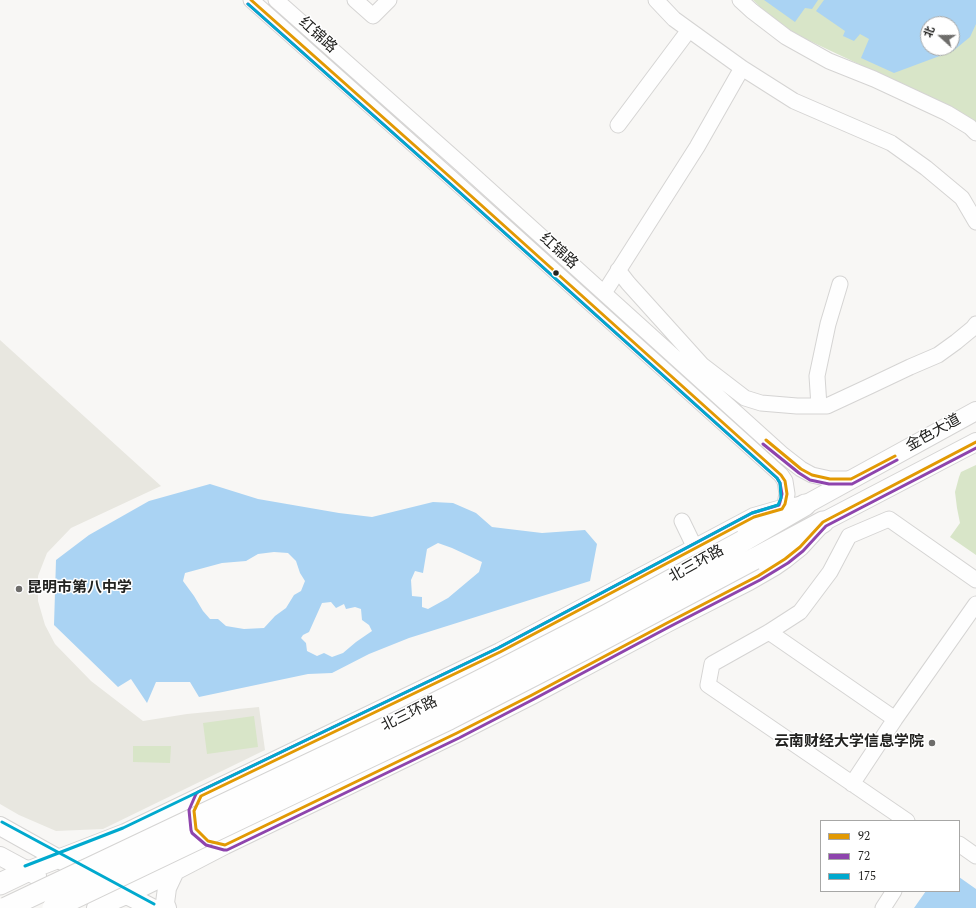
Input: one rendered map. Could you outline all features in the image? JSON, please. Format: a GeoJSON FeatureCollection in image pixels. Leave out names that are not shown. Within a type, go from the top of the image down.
{"type":"FeatureCollection","features":[{"type":"Feature","properties":{"kind":"highway","name":"北三环路"},"geometry":{"type":"LineString","coordinates":[[6,908],[400,721],[464,689],[614,611],[743,541],[805,505]]}},
{"type":"Feature","properties":{"kind":"highway","name":"北三环路"},"geometry":{"type":"LineString","coordinates":[[53,908],[449,719],[581,651],[823,522]]}},
{"type":"Feature","properties":{"kind":"highway"},"geometry":{"type":"LineString","coordinates":[[0,884],[27,871]]}},
{"type":"Feature","properties":{"kind":"main road","name":"金色大道"},"geometry":{"type":"LineString","coordinates":[[27,871],[125,833],[500,652],[754,517],[782,509],[805,505],[976,411]]}},
{"type":"Feature","properties":{"kind":"main road","name":"金色大道"},"geometry":{"type":"LineString","coordinates":[[95,908],[126,895],[225,844],[485,720],[749,581],[785,559],[800,547],[823,522],[976,442]]}},
{"type":"Feature","properties":{"kind":"main road"},"geometry":{"type":"LineString","coordinates":[[201,796],[194,812],[196,829],[208,841],[225,844]]}},
{"type":"Feature","properties":{"kind":"main road"},"geometry":{"type":"LineString","coordinates":[[0,826],[152,908]]}},
{"type":"Feature","properties":{"kind":"main road"},"geometry":{"type":"LineString","coordinates":[[0,856],[70,896],[95,908]]}},
{"type":"Feature","properties":{"kind":"main road"},"geometry":{"type":"LineString","coordinates":[[167,908],[165,903],[167,888],[175,871]]}},
{"type":"Feature","properties":{"kind":"street","name":"红锦路"},"geometry":{"type":"LineString","coordinates":[[251,0],[450,177],[781,476],[785,481],[787,494],[785,504],[782,509]]}},
{"type":"Feature","properties":{"kind":"street","name":"红锦路"},"geometry":{"type":"LineString","coordinates":[[276,0],[784,455],[801,469],[812,475],[830,479],[852,479]]}},
{"type":"Feature","properties":{"kind":"street"},"geometry":{"type":"LineString","coordinates":[[355,0],[372,16],[389,0]]}},
{"type":"Feature","properties":{"kind":"street"},"geometry":{"type":"LineString","coordinates":[[656,0],[674,19],[689,30],[742,68],[794,101],[891,143],[926,168],[962,198],[976,222]]}},
{"type":"Feature","properties":{"kind":"street"},"geometry":{"type":"LineString","coordinates":[[740,0],[786,37],[829,61],[874,79],[947,113],[970,127],[976,133]]}},
{"type":"Feature","properties":{"kind":"street"},"geometry":{"type":"LineString","coordinates":[[618,125],[689,30]]}},
{"type":"Feature","properties":{"kind":"street"},"geometry":{"type":"LineString","coordinates":[[604,293],[697,147],[742,68]]}},
{"type":"Feature","properties":{"kind":"street"},"geometry":{"type":"LineString","coordinates":[[618,270],[702,365],[745,398],[761,403],[797,406],[827,406],[938,355],[956,342],[976,324]]}},
{"type":"Feature","properties":{"kind":"street"},"geometry":{"type":"LineString","coordinates":[[819,406],[817,376],[828,324],[840,284]]}},
{"type":"Feature","properties":{"kind":"street"},"geometry":{"type":"LineString","coordinates":[[768,527],[782,509]]}},
{"type":"Feature","properties":{"kind":"street"},"geometry":{"type":"LineString","coordinates":[[906,820],[708,685],[712,664],[769,632],[800,612],[830,572],[849,536],[889,519],[976,580]]}},
{"type":"Feature","properties":{"kind":"street"},"geometry":{"type":"LineString","coordinates":[[682,521],[695,548]]}},
{"type":"Feature","properties":{"kind":"street"},"geometry":{"type":"LineString","coordinates":[[852,784],[895,719],[976,604]]}},
{"type":"Feature","properties":{"kind":"street"},"geometry":{"type":"LineString","coordinates":[[769,632],[895,719]]}},
{"type":"Feature","properties":{"kind":"street"},"geometry":{"type":"LineString","coordinates":[[960,845],[976,856]]}},
{"type":"Feature","properties":{"kind":"street"},"geometry":{"type":"LineString","coordinates":[[883,908],[893,892]]}},
{"type":"Feature","properties":{"kind":"shaded area","name":"昆明市第八中学"},"geometry":{"type":"Polygon","coordinates":[[[0,340],[161,486],[71,528],[47,553],[38,576],[38,601],[45,625],[55,644],[91,681],[143,721],[187,714],[259,707],[265,750],[103,829],[56,831],[19,815],[0,804],[0,340]]]}},
{"type":"Feature","properties":{"kind":"green space"},"geometry":{"type":"Polygon","coordinates":[[[753,0],[976,0],[976,122],[956,110],[795,34],[753,0]]]}},
{"type":"Feature","properties":{"kind":"green space"},"geometry":{"type":"Polygon","coordinates":[[[976,465],[976,555],[950,537],[960,523],[955,492],[959,477],[961,472],[976,465]]]}},
{"type":"Feature","properties":{"kind":"green space"},"geometry":{"type":"Polygon","coordinates":[[[254,716],[258,747],[207,754],[203,723],[254,716]]]}},
{"type":"Feature","properties":{"kind":"green space"},"geometry":{"type":"Polygon","coordinates":[[[133,746],[171,746],[170,763],[133,762],[133,746]]]}},
{"type":"Feature","properties":{"kind":"water"},"geometry":{"type":"Polygon","coordinates":[[[764,0],[818,0],[812,9],[805,8],[795,22],[764,0]]]}},
{"type":"Feature","properties":{"kind":"water"},"geometry":{"type":"Polygon","coordinates":[[[824,0],[976,0],[976,24],[970,37],[960,45],[960,16],[920,16],[920,56],[940,56],[894,73],[861,58],[869,39],[860,34],[854,41],[843,36],[845,31],[816,11],[824,0]]]}},
{"type":"Feature","properties":{"kind":"water"},"geometry":{"type":"Polygon","coordinates":[[[210,484],[258,499],[372,517],[433,502],[453,503],[476,513],[492,527],[542,533],[585,530],[597,544],[590,581],[409,638],[369,654],[332,673],[308,674],[199,697],[190,682],[156,682],[147,703],[131,679],[118,687],[54,625],[56,560],[89,535],[149,501],[210,484]],[[438,543],[427,549],[423,573],[415,571],[411,580],[412,596],[422,597],[422,607],[428,609],[448,598],[479,572],[482,562],[438,543]],[[274,552],[258,554],[246,561],[222,563],[185,573],[183,581],[210,619],[218,619],[226,626],[244,629],[264,628],[275,616],[286,608],[294,595],[301,591],[305,581],[300,573],[296,561],[288,553],[274,552]],[[331,602],[322,603],[309,632],[301,638],[306,643],[307,651],[317,656],[324,653],[332,657],[343,653],[372,631],[369,625],[362,620],[361,609],[355,607],[346,609],[344,604],[336,608],[331,602]]]}},
{"type":"Feature","properties":{"kind":"water"},"geometry":{"type":"Polygon","coordinates":[[[960,878],[976,889],[976,908],[914,908],[925,892],[960,892],[960,878]]]}},
{"type":"Feature","properties":{"kind":"transit line","name":"92"},"geometry":{"type":"LineString","coordinates":[[251,0],[781,475],[785,481],[787,494],[785,504],[782,509],[754,517],[500,652],[201,796],[194,811],[196,829],[208,841],[225,845],[457,733],[532,695],[758,576],[785,559],[800,547],[823,522],[976,442]]}},
{"type":"Feature","properties":{"kind":"transit line","name":"72"},"geometry":{"type":"LineString","coordinates":[[248,4],[777,478],[780,483],[782,494],[779,505],[752,513],[498,648],[198,792],[189,810],[191,830],[192,833],[206,845],[227,850],[459,738],[760,580],[788,563],[803,551],[826,526],[976,448]]}},
{"type":"Feature","properties":{"kind":"transit line","name":"175"},"geometry":{"type":"LineString","coordinates":[[25,866],[123,828],[498,648],[752,513],[778,505],[781,498],[780,483],[777,478],[248,4]]}},
{"type":"Feature","properties":{"kind":"transit line","name":"92"},"geometry":{"type":"LineString","coordinates":[[766,440],[801,469],[812,475],[830,479],[851,479],[895,456]]}},
{"type":"Feature","properties":{"kind":"transit line","name":"72"},"geometry":{"type":"LineString","coordinates":[[763,444],[810,480],[829,484],[852,484],[897,460]]}},
{"type":"Feature","properties":{"kind":"transit line","name":"175"},"geometry":{"type":"LineString","coordinates":[[2,822],[154,904]]}},
{"type":"Feature","properties":{"kind":"place","name":"昆明市第八中学"},"geometry":{"type":"Point","coordinates":[19,589]}},
{"type":"Feature","properties":{"kind":"place","name":"云南财经大学信息学院"},"geometry":{"type":"Point","coordinates":[932,743]}}]}
